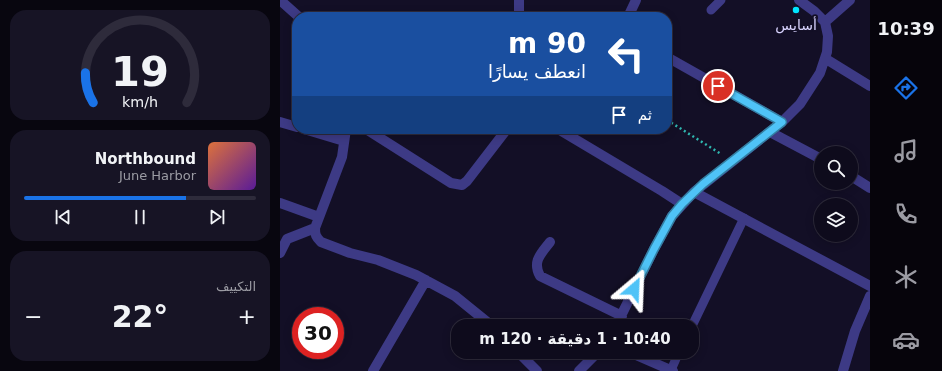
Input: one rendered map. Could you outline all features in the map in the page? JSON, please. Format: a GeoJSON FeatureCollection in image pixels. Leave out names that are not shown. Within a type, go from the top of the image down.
{"type":"FeatureCollection","features":[{"type":"Feature","properties":{"kind":"street"},"geometry":{"type":"LineString","coordinates":[[280,0],[294,12]]}},
{"type":"Feature","properties":{"kind":"street"},"geometry":{"type":"LineString","coordinates":[[519,0],[519,12]]}},
{"type":"Feature","properties":{"kind":"street"},"geometry":{"type":"LineString","coordinates":[[630,12],[636,0]]}},
{"type":"Feature","properties":{"kind":"street"},"geometry":{"type":"LineString","coordinates":[[825,22],[850,0]]}},
{"type":"Feature","properties":{"kind":"street"},"geometry":{"type":"LineString","coordinates":[[620,319],[654,249],[672,216],[694,192],[782,122],[800,104],[820,73],[826,59],[828,36],[825,22],[805,2]]}},
{"type":"Feature","properties":{"kind":"street"},"geometry":{"type":"LineString","coordinates":[[826,59],[870,86]]}},
{"type":"Feature","properties":{"kind":"street"},"geometry":{"type":"LineString","coordinates":[[672,60],[782,122]]}},
{"type":"Feature","properties":{"kind":"street"},"geometry":{"type":"LineString","coordinates":[[280,122],[292,126]]}},
{"type":"Feature","properties":{"kind":"street"},"geometry":{"type":"LineString","coordinates":[[770,132],[814,155]]}},
{"type":"Feature","properties":{"kind":"street"},"geometry":{"type":"LineString","coordinates":[[321,134],[344,141]]}},
{"type":"Feature","properties":{"kind":"street"},"geometry":{"type":"LineString","coordinates":[[345,134],[342,157],[315,228],[315,234],[321,242],[350,253],[378,260],[426,280],[455,296],[483,319]]}},
{"type":"Feature","properties":{"kind":"street"},"geometry":{"type":"LineString","coordinates":[[374,134],[451,183],[462,185],[467,181],[503,134]]}},
{"type":"Feature","properties":{"kind":"street"},"geometry":{"type":"LineString","coordinates":[[573,134],[682,204]]}},
{"type":"Feature","properties":{"kind":"street"},"geometry":{"type":"LineString","coordinates":[[858,180],[870,188]]}},
{"type":"Feature","properties":{"kind":"street"},"geometry":{"type":"LineString","coordinates":[[694,192],[870,286]]}},
{"type":"Feature","properties":{"kind":"street"},"geometry":{"type":"LineString","coordinates":[[280,203],[319,217]]}},
{"type":"Feature","properties":{"kind":"street"},"geometry":{"type":"LineString","coordinates":[[280,253],[287,239],[315,228]]}},
{"type":"Feature","properties":{"kind":"street"},"geometry":{"type":"LineString","coordinates":[[550,242],[536,261],[536,269],[540,276],[622,316]]}},
{"type":"Feature","properties":{"kind":"street"},"geometry":{"type":"LineString","coordinates":[[373,371],[426,280]]}},
{"type":"Feature","properties":{"kind":"street"},"geometry":{"type":"LineString","coordinates":[[843,371],[855,331],[870,296]]}},
{"type":"Feature","properties":{"kind":"street"},"geometry":{"type":"LineString","coordinates":[[525,359],[537,371]]}},
{"type":"Feature","properties":{"kind":"street"},"geometry":{"type":"LineString","coordinates":[[579,371],[591,359]]}},
{"type":"Feature","properties":{"kind":"street"},"geometry":{"type":"LineString","coordinates":[[646,359],[672,370]]}},
{"type":"Feature","properties":{"kind":"lane"},"geometry":{"type":"LineString","coordinates":[[711,10],[721,0]]}},
{"type":"Feature","properties":{"kind":"lane"},"geometry":{"type":"LineString","coordinates":[[695,319],[744,218]]}},
{"type":"Feature","properties":{"kind":"lane"},"geometry":{"type":"LineString","coordinates":[[672,370],[676,359]]}},
{"type":"Feature","properties":{"kind":"path"},"geometry":{"type":"LineString","coordinates":[[672,123],[732,161]]}},
{"type":"Feature","properties":{"kind":"place","name":"أسايس"},"geometry":{"type":"Point","coordinates":[796,10]}},
{"type":"Feature","properties":{"kind":"route"},"geometry":{"type":"LineString","coordinates":[[634,289],[672,216],[682,204],[703,184],[782,122],[718,86]]}}]}
